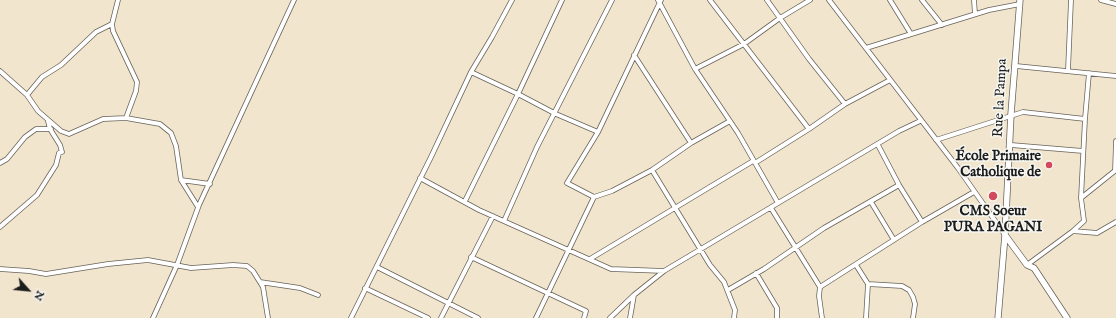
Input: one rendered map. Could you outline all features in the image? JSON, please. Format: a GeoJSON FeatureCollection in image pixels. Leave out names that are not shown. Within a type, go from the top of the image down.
{"type":"FeatureCollection","features":[{"type":"Feature","properties":{"kind":"street"},"geometry":{"type":"LineString","coordinates":[[118,0],[112,24],[116,38],[137,82],[126,118]]}},
{"type":"Feature","properties":{"kind":"street"},"geometry":{"type":"LineString","coordinates":[[153,318],[177,265],[198,207],[210,184],[294,0]]}},
{"type":"Feature","properties":{"kind":"street"},"geometry":{"type":"LineString","coordinates":[[350,318],[377,267],[471,72],[512,0]]}},
{"type":"Feature","properties":{"kind":"street"},"geometry":{"type":"LineString","coordinates":[[465,201],[518,94],[562,0]]}},
{"type":"Feature","properties":{"kind":"street"},"geometry":{"type":"LineString","coordinates":[[504,221],[537,147],[556,114],[612,0]]}},
{"type":"Feature","properties":{"kind":"street"},"geometry":{"type":"LineString","coordinates":[[710,0],[809,129]]}},
{"type":"Feature","properties":{"kind":"street"},"geometry":{"type":"LineString","coordinates":[[767,0],[845,104]]}},
{"type":"Feature","properties":{"kind":"street"},"geometry":{"type":"LineString","coordinates":[[695,69],[744,44],[780,18],[810,0]]}},
{"type":"Feature","properties":{"kind":"street"},"geometry":{"type":"LineString","coordinates":[[829,0],[936,140],[1027,265],[1034,268],[1067,318]]}},
{"type":"Feature","properties":{"kind":"street"},"geometry":{"type":"LineString","coordinates":[[890,0],[911,34]]}},
{"type":"Feature","properties":{"kind":"street"},"geometry":{"type":"LineString","coordinates":[[922,0],[942,25]]}},
{"type":"Feature","properties":{"kind":"street"},"geometry":{"type":"LineString","coordinates":[[974,0],[974,14]]}},
{"type":"Feature","properties":{"kind":"street"},"geometry":{"type":"LineString","coordinates":[[1068,70],[1070,0]]}},
{"type":"Feature","properties":{"kind":"street"},"geometry":{"type":"LineString","coordinates":[[1101,0],[1116,4]]}},
{"type":"Feature","properties":{"kind":"street"},"geometry":{"type":"LineString","coordinates":[[659,1],[598,132],[567,183],[594,197],[612,191],[652,170],[691,143],[730,121]]}},
{"type":"Feature","properties":{"kind":"street"},"geometry":{"type":"LineString","coordinates":[[659,1],[695,69],[730,121],[778,203]]}},
{"type":"Feature","properties":{"kind":"street"},"geometry":{"type":"LineString","coordinates":[[866,48],[974,14],[1020,2]]}},
{"type":"Feature","properties":{"kind":"street","name":"Rue la Pampa"},"geometry":{"type":"LineString","coordinates":[[998,318],[1005,235],[1011,145],[1011,114],[1020,2]]}},
{"type":"Feature","properties":{"kind":"street"},"geometry":{"type":"LineString","coordinates":[[27,95],[42,77],[61,65],[96,32],[112,24]]}},
{"type":"Feature","properties":{"kind":"street"},"geometry":{"type":"LineString","coordinates":[[634,55],[691,143]]}},
{"type":"Feature","properties":{"kind":"street"},"geometry":{"type":"LineString","coordinates":[[1016,66],[1116,76]]}},
{"type":"Feature","properties":{"kind":"street"},"geometry":{"type":"LineString","coordinates":[[0,71],[27,95],[38,111],[61,131]]}},
{"type":"Feature","properties":{"kind":"street"},"geometry":{"type":"LineString","coordinates":[[471,72],[556,114],[598,132]]}},
{"type":"Feature","properties":{"kind":"street"},"geometry":{"type":"LineString","coordinates":[[1027,265],[1084,221],[1080,198],[1089,73]]}},
{"type":"Feature","properties":{"kind":"street"},"geometry":{"type":"LineString","coordinates":[[590,259],[809,129],[845,104],[890,80]]}},
{"type":"Feature","properties":{"kind":"street"},"geometry":{"type":"LineString","coordinates":[[936,140],[1011,114],[1023,112],[1085,119]]}},
{"type":"Feature","properties":{"kind":"street"},"geometry":{"type":"LineString","coordinates":[[0,164],[7,159],[26,137],[36,129],[50,128],[69,134],[103,119],[126,118],[160,124],[171,133],[176,146],[181,180],[198,207]]}},
{"type":"Feature","properties":{"kind":"street"},"geometry":{"type":"LineString","coordinates":[[0,227],[37,195],[56,165],[59,152],[62,152],[60,145],[50,128],[48,120]]}},
{"type":"Feature","properties":{"kind":"street"},"geometry":{"type":"LineString","coordinates":[[610,318],[634,295],[664,271],[920,121]]}},
{"type":"Feature","properties":{"kind":"street"},"geometry":{"type":"LineString","coordinates":[[1080,198],[1116,170],[1116,141]]}},
{"type":"Feature","properties":{"kind":"street"},"geometry":{"type":"LineString","coordinates":[[878,145],[899,185],[922,222]]}},
{"type":"Feature","properties":{"kind":"street"},"geometry":{"type":"LineString","coordinates":[[1011,145],[1083,151]]}},
{"type":"Feature","properties":{"kind":"street"},"geometry":{"type":"LineString","coordinates":[[652,170],[710,265],[724,282],[735,310],[734,318]]}},
{"type":"Feature","properties":{"kind":"street"},"geometry":{"type":"LineString","coordinates":[[420,178],[493,216],[611,269],[664,271]]}},
{"type":"Feature","properties":{"kind":"street"},"geometry":{"type":"LineString","coordinates":[[181,180],[210,184]]}},
{"type":"Feature","properties":{"kind":"street"},"geometry":{"type":"LineString","coordinates":[[728,290],[847,214],[871,202],[899,185]]}},
{"type":"Feature","properties":{"kind":"street"},"geometry":{"type":"LineString","coordinates":[[820,287],[922,222],[974,192]]}},
{"type":"Feature","properties":{"kind":"street"},"geometry":{"type":"LineString","coordinates":[[536,318],[594,197]]}},
{"type":"Feature","properties":{"kind":"street"},"geometry":{"type":"LineString","coordinates":[[871,202],[894,240]]}},
{"type":"Feature","properties":{"kind":"street"},"geometry":{"type":"LineString","coordinates":[[771,208],[820,287],[822,318]]}},
{"type":"Feature","properties":{"kind":"street"},"geometry":{"type":"LineString","coordinates":[[441,318],[447,302],[493,216]]}},
{"type":"Feature","properties":{"kind":"street"},"geometry":{"type":"LineString","coordinates":[[1073,231],[1097,233],[1116,222]]}},
{"type":"Feature","properties":{"kind":"street"},"geometry":{"type":"LineString","coordinates":[[471,257],[586,311],[584,318]]}},
{"type":"Feature","properties":{"kind":"street"},"geometry":{"type":"LineString","coordinates":[[0,270],[29,271],[46,274],[108,264],[148,260],[197,268],[233,265],[247,266],[260,282],[266,296],[268,318]]}},
{"type":"Feature","properties":{"kind":"street"},"geometry":{"type":"LineString","coordinates":[[856,265],[868,284],[866,318]]}},
{"type":"Feature","properties":{"kind":"street"},"geometry":{"type":"LineString","coordinates":[[377,267],[478,318]]}},
{"type":"Feature","properties":{"kind":"street"},"geometry":{"type":"LineString","coordinates":[[756,273],[777,308],[777,318]]}},
{"type":"Feature","properties":{"kind":"street"},"geometry":{"type":"LineString","coordinates":[[260,282],[300,288],[318,295]]}},
{"type":"Feature","properties":{"kind":"street"},"geometry":{"type":"LineString","coordinates":[[868,284],[902,286],[909,290],[915,304],[913,318]]}},
{"type":"Feature","properties":{"kind":"street"},"geometry":{"type":"LineString","coordinates":[[365,288],[428,318]]}},
{"type":"Feature","properties":{"kind":"street"},"geometry":{"type":"LineString","coordinates":[[630,318],[634,295]]}},
{"type":"Feature","properties":{"kind":"place","name":"École Primaire Catholique de"},"geometry":{"type":"Point","coordinates":[1049,165]}},
{"type":"Feature","properties":{"kind":"place","name":"CMS Soeur PURA PAGANI"},"geometry":{"type":"Point","coordinates":[993,196]}}]}
